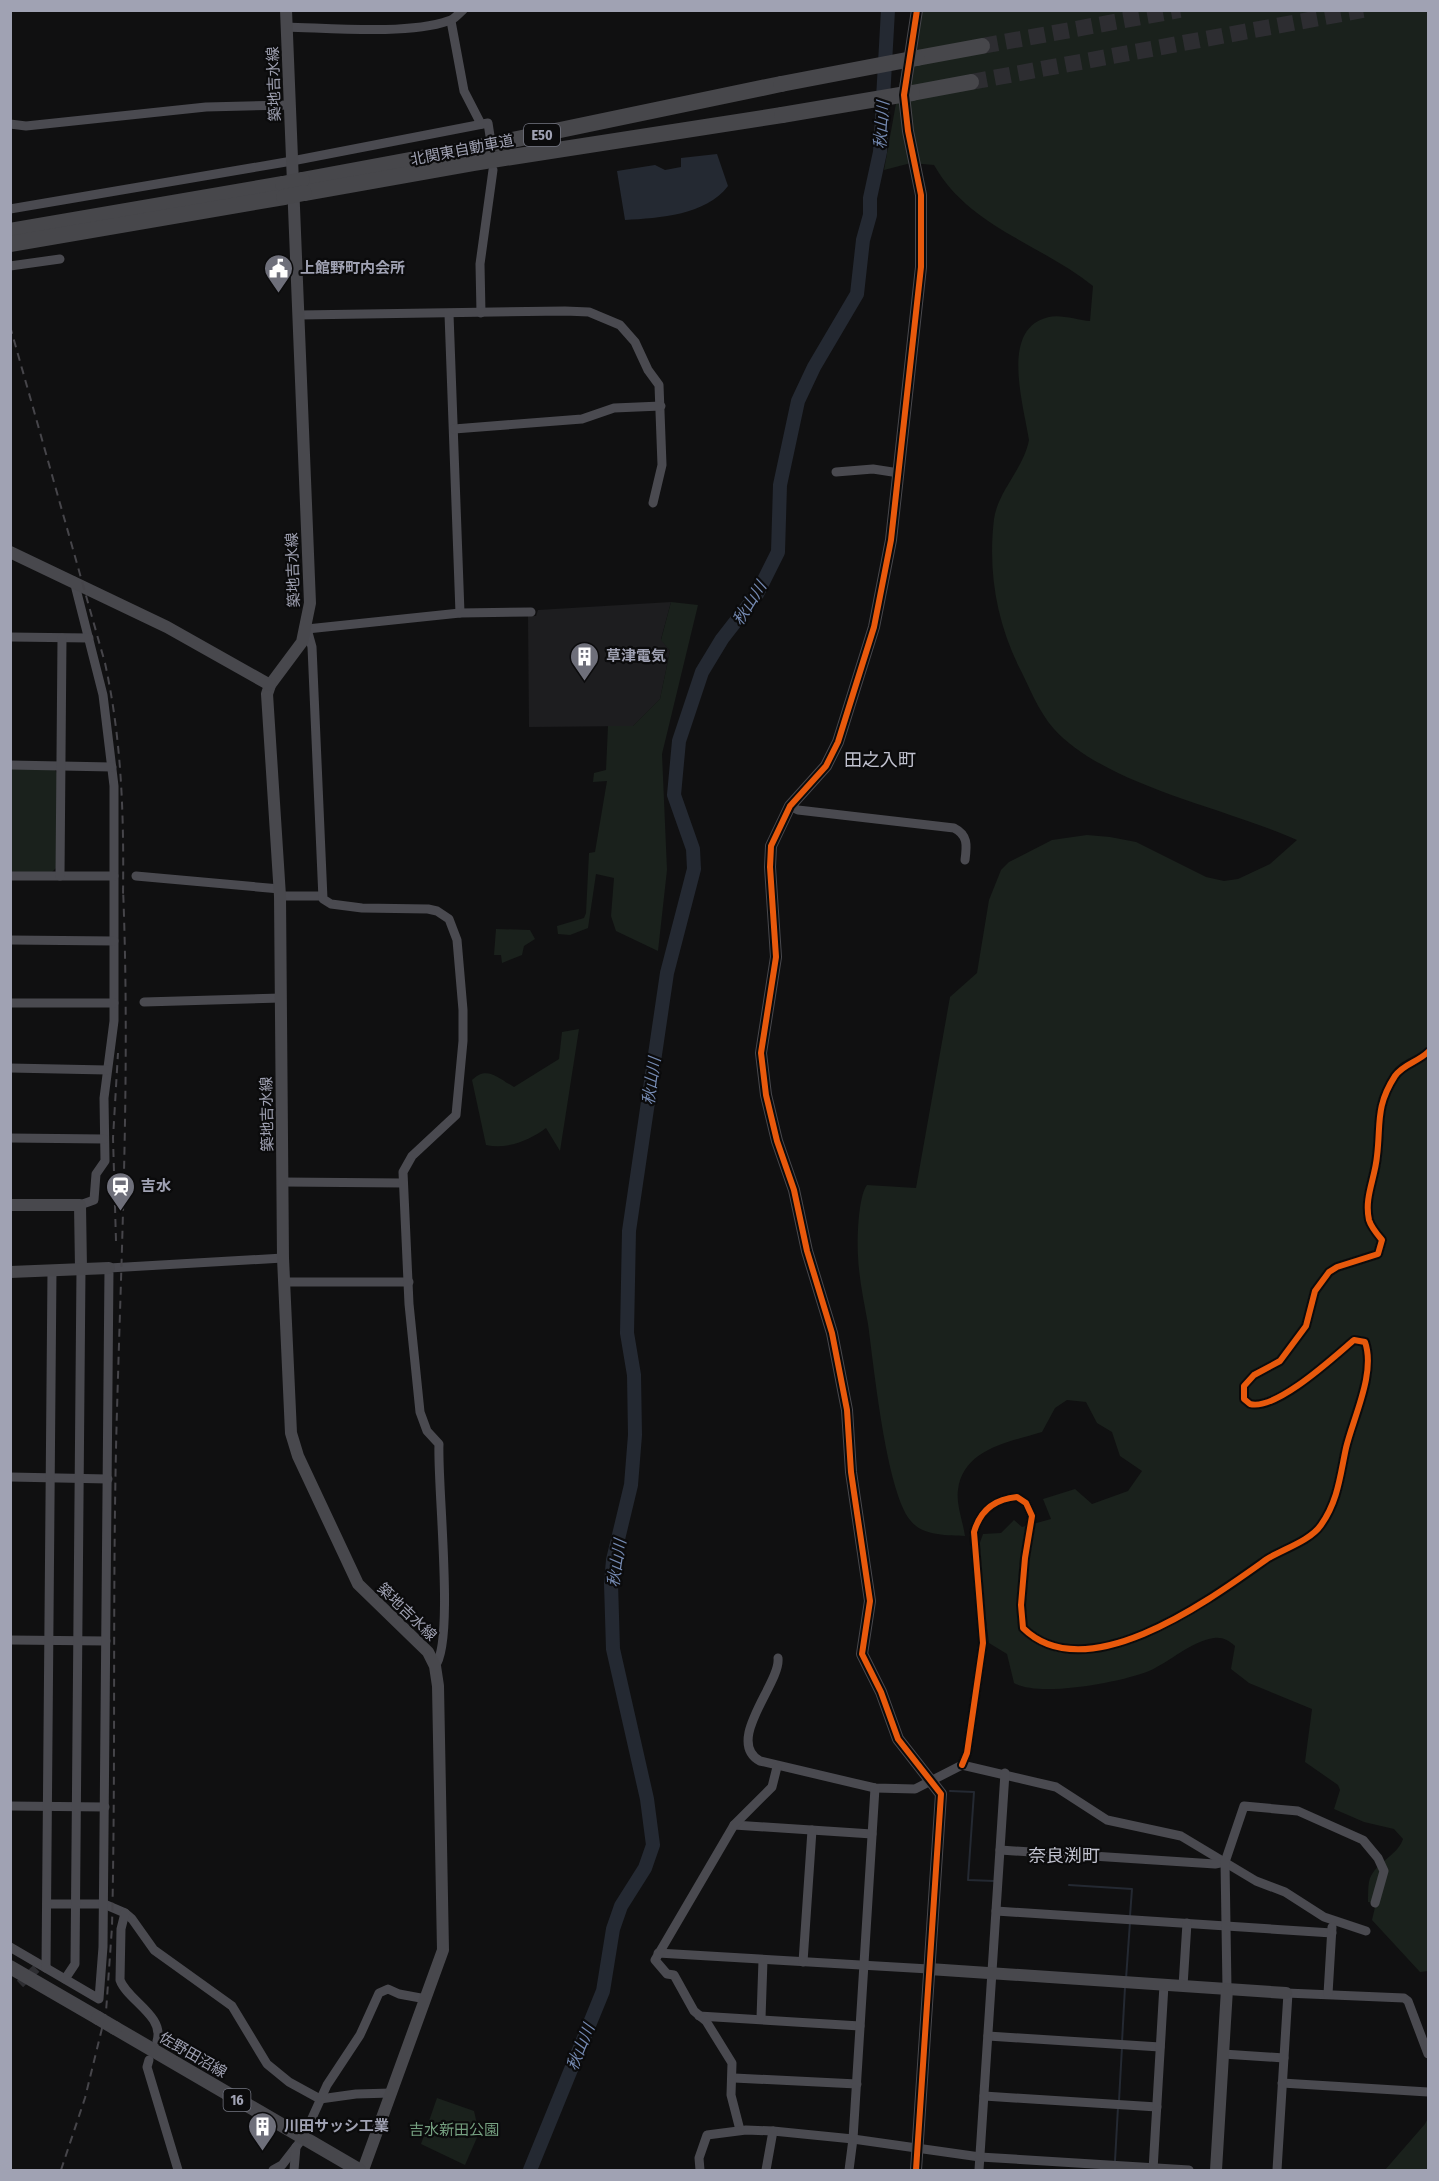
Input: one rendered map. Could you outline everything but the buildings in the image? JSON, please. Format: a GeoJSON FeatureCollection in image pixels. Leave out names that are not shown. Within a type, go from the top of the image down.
{"type":"FeatureCollection","features":[{"type":"Feature","properties":{"kind":"highway","name":"北関東自動車道"},"geometry":{"type":"LineString","coordinates":[[303,187],[469,149],[781,84],[982,46]]}},
{"type":"Feature","properties":{"kind":"highway","name":"北関東自動車道"},"geometry":{"type":"LineString","coordinates":[[10,231],[782,115],[971,82]]}},
{"type":"Feature","properties":{"kind":"highway","name":"北関東自動車道"},"geometry":{"type":"LineString","coordinates":[[10,244],[283,190]]}},
{"type":"Feature","properties":{"kind":"main road","name":"佐野田沼線"},"geometry":{"type":"LineString","coordinates":[[10,1967],[115,2028],[300,2143],[361,2170]]}},
{"type":"Feature","properties":{"kind":"street","name":"築地吉水線"},"geometry":{"type":"LineString","coordinates":[[286,10],[310,591],[307,629],[299,650],[270,685],[267,698],[280,893],[283,1258],[290,1423],[294,1448],[358,1584],[423,1647],[435,1666]]}},
{"type":"Feature","properties":{"kind":"street"},"geometry":{"type":"LineString","coordinates":[[286,27],[365,29],[451,21],[463,10]]}},
{"type":"Feature","properties":{"kind":"street"},"geometry":{"type":"LineString","coordinates":[[916,2170],[940,1794],[898,1739],[881,1692],[862,1654],[870,1601],[851,1472],[847,1410],[832,1333],[807,1251],[791,1179],[777,1141],[763,1077],[761,1053],[776,957],[770,877],[771,846],[790,806],[826,766],[843,731],[877,616],[890,550],[921,267],[921,195],[908,131],[904,95],[917,10]]}},
{"type":"Feature","properties":{"kind":"street"},"geometry":{"type":"LineString","coordinates":[[451,21],[464,91],[481,124]]}},
{"type":"Feature","properties":{"kind":"street"},"geometry":{"type":"LineString","coordinates":[[10,124],[26,126],[206,107],[290,105]]}},
{"type":"Feature","properties":{"kind":"street"},"geometry":{"type":"LineString","coordinates":[[10,209],[292,161],[481,124],[488,123],[490,136]]}},
{"type":"Feature","properties":{"kind":"street"},"geometry":{"type":"LineString","coordinates":[[481,313],[480,264],[493,170]]}},
{"type":"Feature","properties":{"kind":"street"},"geometry":{"type":"LineString","coordinates":[[10,266],[60,259]]}},
{"type":"Feature","properties":{"kind":"street"},"geometry":{"type":"LineString","coordinates":[[300,315],[565,311],[589,312],[605,317],[620,325],[635,342],[648,370],[659,385],[662,465],[653,503]]}},
{"type":"Feature","properties":{"kind":"street"},"geometry":{"type":"LineString","coordinates":[[449,314],[460,613]]}},
{"type":"Feature","properties":{"kind":"street"},"geometry":{"type":"LineString","coordinates":[[453,429],[582,419],[614,408],[661,406]]}},
{"type":"Feature","properties":{"kind":"street"},"geometry":{"type":"LineString","coordinates":[[836,472],[873,469],[899,473]]}},
{"type":"Feature","properties":{"kind":"street"},"geometry":{"type":"LineString","coordinates":[[10,552],[167,627],[270,685]]}},
{"type":"Feature","properties":{"kind":"street"},"geometry":{"type":"LineString","coordinates":[[10,1205],[90,1203],[96,1198],[96,1174],[105,1161],[104,1098],[114,1004],[112,767],[103,696],[74,581]]}},
{"type":"Feature","properties":{"kind":"street"},"geometry":{"type":"LineString","coordinates":[[321,896],[312,647],[307,629],[460,613],[531,612]]}},
{"type":"Feature","properties":{"kind":"street"},"geometry":{"type":"LineString","coordinates":[[10,637],[89,638]]}},
{"type":"Feature","properties":{"kind":"street"},"geometry":{"type":"LineString","coordinates":[[60,876],[62,638]]}},
{"type":"Feature","properties":{"kind":"street"},"geometry":{"type":"LineString","coordinates":[[10,765],[112,767]]}},
{"type":"Feature","properties":{"kind":"street"},"geometry":{"type":"LineString","coordinates":[[790,806],[798,810],[954,828],[961,832],[967,842],[965,860]]}},
{"type":"Feature","properties":{"kind":"street"},"geometry":{"type":"LineString","coordinates":[[10,876],[114,876]]}},
{"type":"Feature","properties":{"kind":"street"},"geometry":{"type":"LineString","coordinates":[[136,876],[321,896],[332,904],[362,908],[437,911],[449,920],[456,931],[463,1041],[456,1115],[412,1156],[403,1172],[420,1412],[428,1431],[439,1444],[444,1624],[442,1655],[435,1666],[444,1939],[440,1962],[361,2170]]}},
{"type":"Feature","properties":{"kind":"street"},"geometry":{"type":"LineString","coordinates":[[10,940],[114,941]]}},
{"type":"Feature","properties":{"kind":"street"},"geometry":{"type":"LineString","coordinates":[[144,1002],[281,998]]}},
{"type":"Feature","properties":{"kind":"street"},"geometry":{"type":"LineString","coordinates":[[10,1003],[114,1004]]}},
{"type":"Feature","properties":{"kind":"street"},"geometry":{"type":"LineString","coordinates":[[962,1765],[967,1753],[983,1643],[974,1532],[977,1519],[991,1506],[1017,1497],[1029,1509],[1032,1516],[1022,1605],[1023,1628],[1046,1643],[1069,1649],[1120,1641],[1177,1619],[1320,1527],[1342,1480],[1346,1449],[1362,1394],[1367,1356],[1365,1342],[1354,1340],[1314,1373],[1273,1400],[1250,1404],[1244,1399],[1244,1386],[1254,1375],[1280,1361],[1306,1326],[1315,1291],[1329,1272],[1337,1267],[1375,1257],[1378,1254],[1382,1240],[1370,1223],[1368,1207],[1369,1189],[1377,1157],[1377,1125],[1385,1096],[1401,1068],[1428,1052]]}},
{"type":"Feature","properties":{"kind":"street"},"geometry":{"type":"LineString","coordinates":[[10,1068],[107,1070]]}},
{"type":"Feature","properties":{"kind":"street"},"geometry":{"type":"LineString","coordinates":[[10,1138],[104,1139]]}},
{"type":"Feature","properties":{"kind":"street"},"geometry":{"type":"LineString","coordinates":[[283,1182],[403,1183]]}},
{"type":"Feature","properties":{"kind":"street"},"geometry":{"type":"LineString","coordinates":[[65,1979],[75,1964],[80,1205]]}},
{"type":"Feature","properties":{"kind":"street"},"geometry":{"type":"LineString","coordinates":[[10,1272],[283,1258]]}},
{"type":"Feature","properties":{"kind":"street"},"geometry":{"type":"LineString","coordinates":[[10,1947],[99,1999],[104,1904],[109,1268]]}},
{"type":"Feature","properties":{"kind":"street"},"geometry":{"type":"LineString","coordinates":[[41,1966],[47,1904],[52,1270]]}},
{"type":"Feature","properties":{"kind":"street"},"geometry":{"type":"LineString","coordinates":[[284,1282],[409,1282]]}},
{"type":"Feature","properties":{"kind":"street"},"geometry":{"type":"LineString","coordinates":[[10,1477],[108,1479]]}},
{"type":"Feature","properties":{"kind":"street"},"geometry":{"type":"LineString","coordinates":[[10,1640],[106,1641]]}},
{"type":"Feature","properties":{"kind":"street"},"geometry":{"type":"LineString","coordinates":[[778,1658],[772,1679],[755,1712],[748,1743],[755,1758],[777,1767],[875,1788],[915,1789],[962,1765],[1005,1773],[1066,1791],[1107,1820],[1181,1836],[1256,1881],[1285,1892],[1332,1920],[1366,1931]]}},
{"type":"Feature","properties":{"kind":"street"},"geometry":{"type":"LineString","coordinates":[[740,2130],[731,2095],[734,2078],[733,2066],[723,2047],[699,2016],[674,1975],[667,1974],[654,1962],[734,1825],[772,1787],[777,1767]]}},
{"type":"Feature","properties":{"kind":"street"},"geometry":{"type":"LineString","coordinates":[[979,2170],[1005,1773]]}},
{"type":"Feature","properties":{"kind":"street"},"geometry":{"type":"LineString","coordinates":[[849,2170],[854,2139],[875,1788]]}},
{"type":"Feature","properties":{"kind":"street"},"geometry":{"type":"LineString","coordinates":[[10,1806],[105,1807]]}},
{"type":"Feature","properties":{"kind":"street"},"geometry":{"type":"LineString","coordinates":[[1216,2170],[1227,1989],[1225,1862],[1244,1806],[1298,1811],[1363,1840],[1371,1847],[1384,1871],[1375,1903]]}},
{"type":"Feature","properties":{"kind":"street"},"geometry":{"type":"LineString","coordinates":[[734,1825],[873,1834]]}},
{"type":"Feature","properties":{"kind":"street"},"geometry":{"type":"LineString","coordinates":[[803,1962],[812,1830]]}},
{"type":"Feature","properties":{"kind":"street"},"geometry":{"type":"LineString","coordinates":[[1000,1850],[1215,1864],[1225,1862]]}},
{"type":"Feature","properties":{"kind":"street"},"geometry":{"type":"LineString","coordinates":[[47,1904],[104,1904],[125,1913],[132,1919],[154,1950],[232,2006],[265,2061],[277,2074],[320,2099],[356,2094],[392,2093]]}},
{"type":"Feature","properties":{"kind":"street"},"geometry":{"type":"LineString","coordinates":[[996,1911],[1332,1933]]}},
{"type":"Feature","properties":{"kind":"street"},"geometry":{"type":"LineString","coordinates":[[125,1913],[121,1929],[120,1980],[123,1987],[140,2003],[156,2027],[157,2041]]}},
{"type":"Feature","properties":{"kind":"street"},"geometry":{"type":"LineString","coordinates":[[1328,1994],[1332,1920]]}},
{"type":"Feature","properties":{"kind":"street"},"geometry":{"type":"LineString","coordinates":[[1183,1986],[1187,1923]]}},
{"type":"Feature","properties":{"kind":"street"},"geometry":{"type":"LineString","coordinates":[[658,1953],[1287,1993],[1404,1998],[1408,2001],[1428,2055]]}},
{"type":"Feature","properties":{"kind":"street"},"geometry":{"type":"LineString","coordinates":[[761,2018],[764,1960]]}},
{"type":"Feature","properties":{"kind":"street"},"geometry":{"type":"LineString","coordinates":[[1153,2169],[1164,1985]]}},
{"type":"Feature","properties":{"kind":"street"},"geometry":{"type":"LineString","coordinates":[[294,2170],[300,2143],[320,2099],[360,2035],[379,1993],[388,1989],[399,1994],[426,1999]]}},
{"type":"Feature","properties":{"kind":"street"},"geometry":{"type":"LineString","coordinates":[[1277,2170],[1287,1993]]}},
{"type":"Feature","properties":{"kind":"street"},"geometry":{"type":"LineString","coordinates":[[699,2016],[761,2018],[860,2026]]}},
{"type":"Feature","properties":{"kind":"street"},"geometry":{"type":"LineString","coordinates":[[988,2036],[1160,2047]]}},
{"type":"Feature","properties":{"kind":"street"},"geometry":{"type":"LineString","coordinates":[[1223,2054],[1284,2058]]}},
{"type":"Feature","properties":{"kind":"street"},"geometry":{"type":"LineString","coordinates":[[150,2060],[147,2067],[178,2170]]}},
{"type":"Feature","properties":{"kind":"street"},"geometry":{"type":"LineString","coordinates":[[734,2078],[857,2084]]}},
{"type":"Feature","properties":{"kind":"street"},"geometry":{"type":"LineString","coordinates":[[1282,2083],[1428,2092]]}},
{"type":"Feature","properties":{"kind":"street"},"geometry":{"type":"LineString","coordinates":[[984,2096],[1157,2107]]}},
{"type":"Feature","properties":{"kind":"street"},"geometry":{"type":"LineString","coordinates":[[700,2170],[700,2154],[707,2135],[740,2130],[854,2139],[918,2150],[980,2157],[1189,2170]]}},
{"type":"Feature","properties":{"kind":"street"},"geometry":{"type":"LineString","coordinates":[[766,2170],[773,2131]]}},
{"type":"Feature","properties":{"kind":"street"},"geometry":{"type":"LineString","coordinates":[[273,2170],[282,2165],[300,2143]]}},
{"type":"Feature","properties":{"kind":"shaded area"},"geometry":{"type":"Polygon","coordinates":[[[717,154],[728,186],[719,196],[695,209],[681,213],[625,220],[617,171],[655,165],[665,170],[681,167],[681,158],[717,154]]]}},
{"type":"Feature","properties":{"kind":"shaded area","name":"草津電気"},"geometry":{"type":"Polygon","coordinates":[[[671,602],[661,639],[670,651],[660,699],[633,726],[529,727],[528,616],[536,616],[538,610],[671,602]]]}},
{"type":"Feature","properties":{"kind":"green space"},"geometry":{"type":"Polygon","coordinates":[[[923,11],[1428,11],[1428,1971],[1420,1972],[1372,1920],[1376,1903],[1368,1902],[1371,1875],[1396,1851],[1403,1839],[1394,1829],[1364,1822],[1334,1809],[1340,1790],[1338,1785],[1305,1762],[1312,1709],[1249,1683],[1231,1669],[1235,1646],[1230,1642],[1220,1638],[1205,1640],[1149,1671],[1101,1684],[1061,1689],[1026,1687],[1014,1683],[1007,1654],[989,1643],[977,1551],[983,1534],[1001,1533],[1014,1520],[1022,1527],[1051,1519],[1043,1499],[1075,1489],[1092,1504],[1128,1491],[1142,1471],[1120,1456],[1112,1432],[1097,1423],[1086,1402],[1067,1400],[1055,1408],[1042,1432],[990,1449],[969,1465],[962,1476],[958,1490],[965,1536],[935,1534],[915,1525],[902,1504],[894,1482],[882,1427],[859,1273],[860,1209],[867,1185],[916,1188],[950,997],[977,973],[989,900],[1001,870],[1009,862],[1052,840],[1087,835],[1136,842],[1206,877],[1224,881],[1238,879],[1270,864],[1297,840],[1135,781],[1076,749],[1048,722],[1010,648],[996,594],[992,538],[996,509],[1022,460],[1029,440],[1020,389],[1019,352],[1024,336],[1034,324],[1049,317],[1090,321],[1093,286],[1073,271],[1007,233],[966,204],[934,165],[911,163],[884,170],[902,70],[923,11]]]}},
{"type":"Feature","properties":{"kind":"green space"},"geometry":{"type":"Polygon","coordinates":[[[671,602],[698,605],[662,754],[667,870],[658,951],[616,931],[611,916],[614,878],[596,874],[588,928],[570,935],[558,934],[557,926],[584,918],[586,913],[589,853],[595,852],[607,781],[593,782],[594,773],[606,770],[608,726],[633,726],[660,699],[670,651],[661,640],[671,602]]]}},
{"type":"Feature","properties":{"kind":"green space"},"geometry":{"type":"Polygon","coordinates":[[[11,769],[54,769],[57,773],[56,868],[52,872],[11,872],[11,769]]]}},
{"type":"Feature","properties":{"kind":"green space"},"geometry":{"type":"Polygon","coordinates":[[[496,929],[530,930],[535,939],[524,946],[522,955],[502,963],[501,955],[494,955],[496,929]]]}},
{"type":"Feature","properties":{"kind":"green space"},"geometry":{"type":"Polygon","coordinates":[[[579,1029],[560,1151],[546,1128],[518,1143],[502,1146],[486,1145],[472,1080],[488,1073],[514,1087],[559,1059],[562,1032],[579,1029]]]}},
{"type":"Feature","properties":{"kind":"green space","name":"吉水新田公園"},"geometry":{"type":"Polygon","coordinates":[[[437,2098],[474,2111],[479,2133],[465,2165],[421,2144],[437,2098]]]}},
{"type":"Feature","properties":{"kind":"green space"},"geometry":{"type":"Polygon","coordinates":[[[1428,2118],[1428,2170],[1385,2170],[1425,2124],[1428,2118]]]}},
{"type":"Feature","properties":{"kind":"waterway","name":"秋山川"},"geometry":{"type":"LineString","coordinates":[[530,2170],[603,1991],[613,1929],[621,1906],[645,1868],[653,1845],[647,1799],[613,1649],[611,1583],[613,1560],[631,1485],[635,1435],[634,1375],[627,1333],[629,1231],[667,973],[694,869],[693,849],[674,795],[679,741],[702,672],[722,639],[757,594],[778,552],[780,485],[798,401],[814,367],[857,294],[863,240],[870,215],[870,198],[880,152],[888,10]]}},
{"type":"Feature","properties":{"kind":"waterway"},"geometry":{"type":"LineString","coordinates":[[950,1791],[974,1792],[968,1880],[994,1881]]}},
{"type":"Feature","properties":{"kind":"waterway"},"geometry":{"type":"LineString","coordinates":[[1069,1885],[1132,1889],[1130,1916]]}},
{"type":"Feature","properties":{"kind":"waterway"},"geometry":{"type":"LineString","coordinates":[[1126,1979],[1130,1922]]}},
{"type":"Feature","properties":{"kind":"waterway"},"geometry":{"type":"LineString","coordinates":[[1122,2042],[1125,1987]]}},
{"type":"Feature","properties":{"kind":"waterway"},"geometry":{"type":"LineString","coordinates":[[1119,2101],[1122,2047]]}},
{"type":"Feature","properties":{"kind":"waterway"},"geometry":{"type":"LineString","coordinates":[[1115,2161],[1118,2107]]}},
{"type":"Feature","properties":{"kind":"tunnel"},"geometry":{"type":"LineString","coordinates":[[982,46],[1180,10]]}},
{"type":"Feature","properties":{"kind":"tunnel"},"geometry":{"type":"LineString","coordinates":[[971,82],[1363,10]]}},
{"type":"Feature","properties":{"kind":"tunnel"},"geometry":{"type":"LineString","coordinates":[[20,1984],[38,1967]]}},
{"type":"Feature","properties":{"kind":"railway"},"geometry":{"type":"LineString","coordinates":[[10,326],[105,663],[111,692],[121,779],[123,897]]}},
{"type":"Feature","properties":{"kind":"railway"},"geometry":{"type":"LineString","coordinates":[[61,2170],[85,2098],[106,2012],[112,1927],[114,1604],[126,1018],[123,888]]}},
{"type":"Feature","properties":{"kind":"railway"},"geometry":{"type":"LineString","coordinates":[[116,1241],[113,1138],[118,1053]]}},
{"type":"Feature","properties":{"kind":"cycle path"},"geometry":{"type":"LineString","coordinates":[[916,2170],[941,1794],[898,1739],[881,1692],[862,1654],[870,1601],[851,1472],[847,1410],[832,1333],[807,1251],[794,1190],[777,1141],[766,1095],[761,1053],[776,957],[770,867],[771,846],[790,806],[826,766],[838,742],[874,627],[891,540],[921,267],[921,195],[908,131],[904,95],[917,10]]}},
{"type":"Feature","properties":{"kind":"cycle path"},"geometry":{"type":"LineString","coordinates":[[962,1765],[967,1753],[983,1643],[974,1532],[984,1512],[995,1503],[1017,1497],[1026,1503],[1032,1516],[1021,1605],[1023,1628],[1050,1645],[1080,1649],[1114,1644],[1148,1632],[1183,1615],[1267,1559],[1310,1536],[1327,1516],[1335,1497],[1346,1448],[1366,1381],[1368,1354],[1365,1342],[1354,1340],[1304,1381],[1261,1404],[1250,1404],[1244,1399],[1244,1386],[1254,1375],[1280,1361],[1306,1326],[1315,1291],[1329,1272],[1337,1267],[1378,1254],[1382,1240],[1370,1223],[1368,1204],[1376,1164],[1384,1097],[1398,1072],[1428,1052]]}},
{"type":"Feature","properties":{"kind":"place","name":"上館野町内会所"},"geometry":{"type":"Point","coordinates":[279,294]}},
{"type":"Feature","properties":{"kind":"place","name":"草津電気"},"geometry":{"type":"Point","coordinates":[585,682]}},
{"type":"Feature","properties":{"kind":"place","name":"吉水"},"geometry":{"type":"Point","coordinates":[120,1212]}},
{"type":"Feature","properties":{"kind":"place","name":"川田サッシ工業"},"geometry":{"type":"Point","coordinates":[263,2152]}},
{"type":"Feature","properties":{"kind":"district","name":"田之入町"},"geometry":{"type":"Point","coordinates":[880,760]}},
{"type":"Feature","properties":{"kind":"district","name":"奈良渕町"},"geometry":{"type":"Point","coordinates":[1064,1856]}}]}
